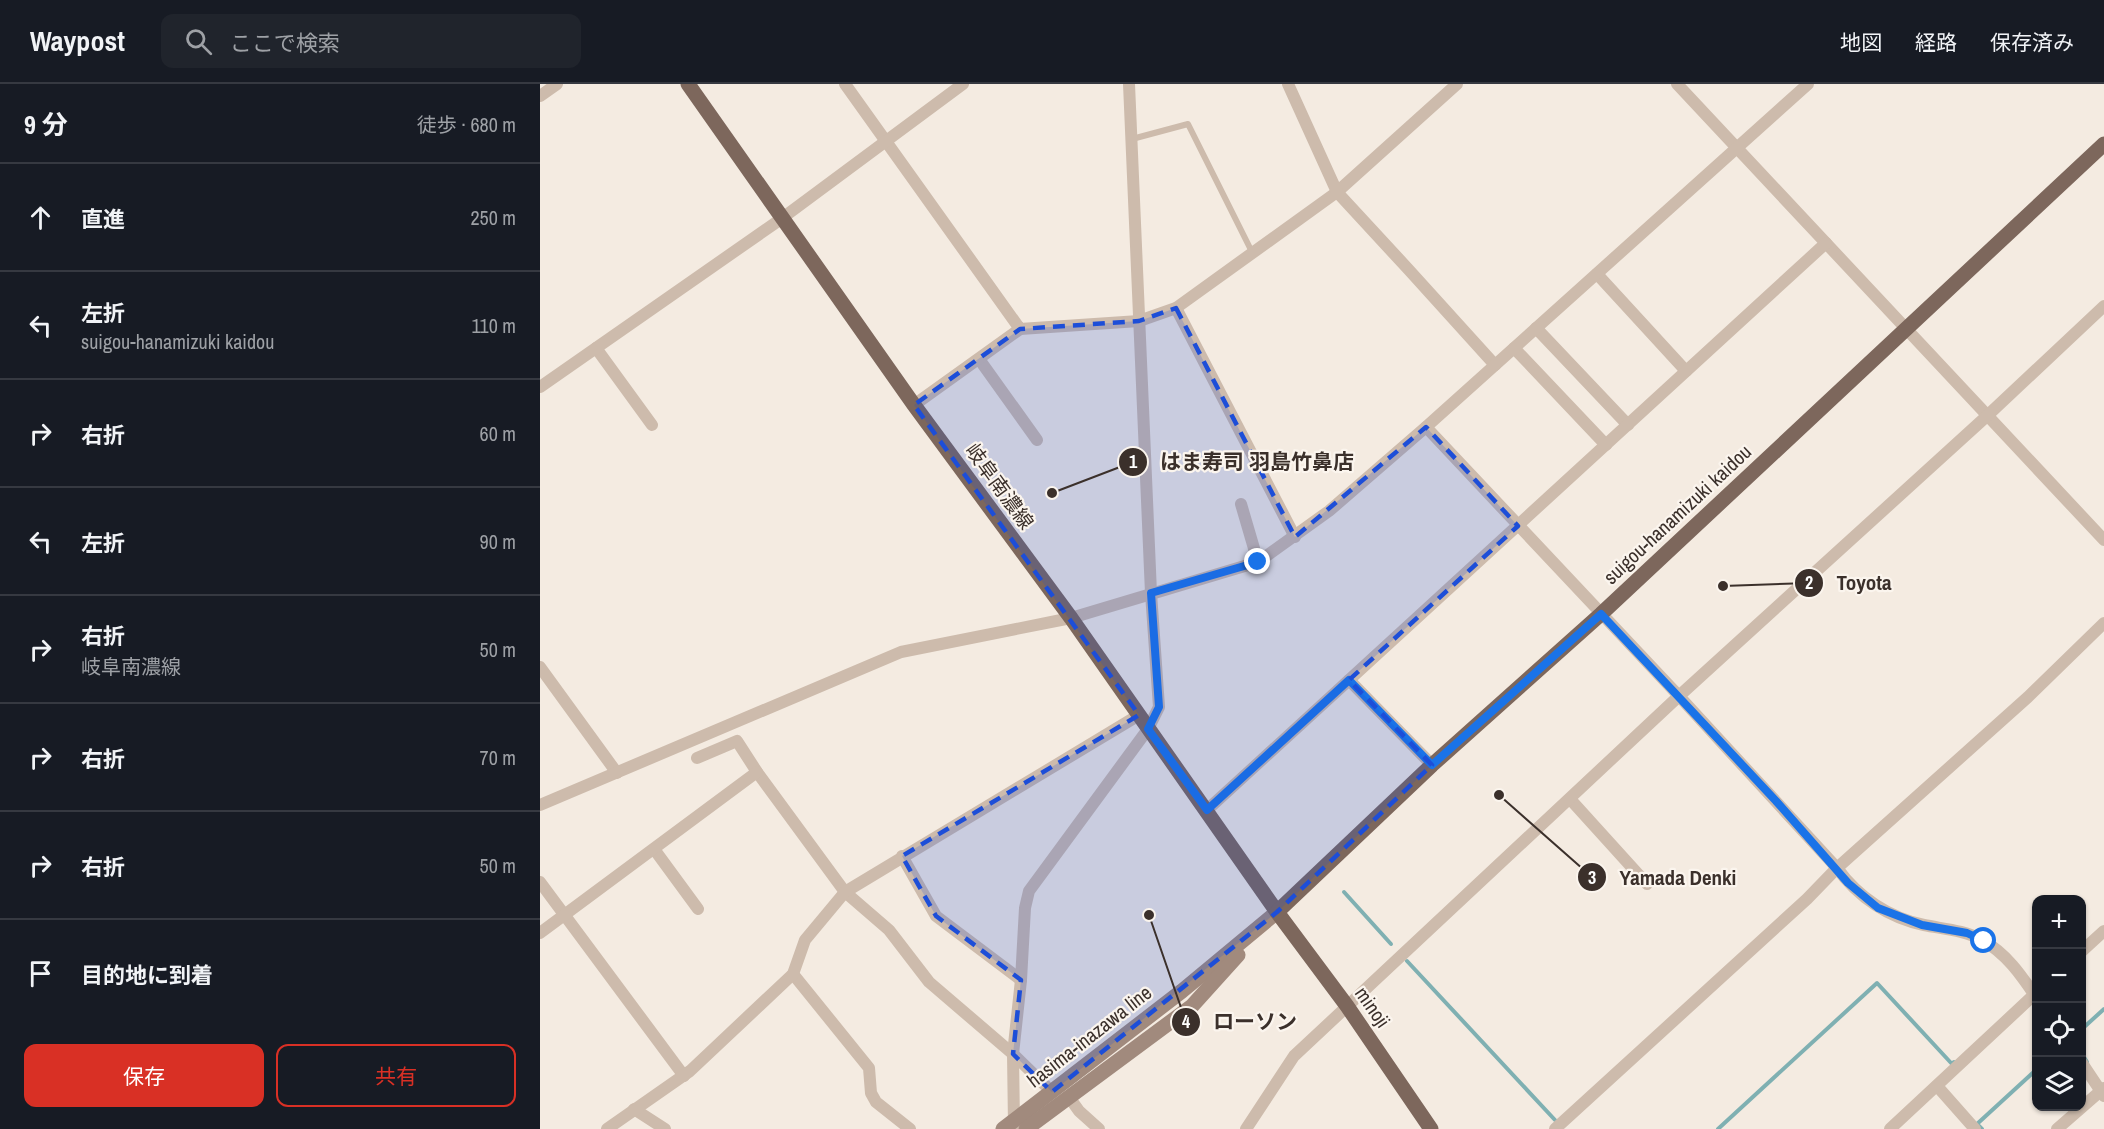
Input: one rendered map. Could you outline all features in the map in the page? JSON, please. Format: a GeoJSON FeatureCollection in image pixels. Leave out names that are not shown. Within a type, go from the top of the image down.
{"type":"FeatureCollection","features":[{"type":"Feature","properties":{"kind":"main road","name":"岐阜南濃線"},"geometry":{"type":"LineString","coordinates":[[688,84],[914,405],[1071,618],[1277,912]]}},
{"type":"Feature","properties":{"kind":"main road","name":"suigou-hanamizuki kaidou"},"geometry":{"type":"LineString","coordinates":[[1277,912],[1432,765],[1601,614],[2104,144]]}},
{"type":"Feature","properties":{"kind":"main road","name":"minoji"},"geometry":{"type":"LineString","coordinates":[[1277,912],[1347,1006],[1431,1129]]}},
{"type":"Feature","properties":{"kind":"main road","name":"hasima-inazawa line"},"geometry":{"type":"LineString","coordinates":[[1014,1127],[1052,1092],[1182,991],[1277,912]]}},
{"type":"Feature","properties":{"kind":"main road","name":"hasima-inazawa line"},"geometry":{"type":"LineString","coordinates":[[1014,1127],[1069,1097],[1192,1006],[1277,912]]}},
{"type":"Feature","properties":{"kind":"street"},"geometry":{"type":"LineString","coordinates":[[540,96],[557,84]]}},
{"type":"Feature","properties":{"kind":"street"},"geometry":{"type":"LineString","coordinates":[[845,84],[1020,329]]}},
{"type":"Feature","properties":{"kind":"street"},"geometry":{"type":"LineString","coordinates":[[540,387],[781,219],[963,84]]}},
{"type":"Feature","properties":{"kind":"street"},"geometry":{"type":"LineString","coordinates":[[1014,1127],[1013,1054],[1021,980],[1024,908],[1029,891],[1148,729],[1159,707],[1151,593],[1129,84]]}},
{"type":"Feature","properties":{"kind":"street"},"geometry":{"type":"LineString","coordinates":[[1288,84],[1336,192],[1495,365]]}},
{"type":"Feature","properties":{"kind":"street"},"geometry":{"type":"LineString","coordinates":[[914,405],[1020,329],[1139,321],[1176,308],[1336,192],[1457,84]]}},
{"type":"Feature","properties":{"kind":"street"},"geometry":{"type":"LineString","coordinates":[[1677,84],[2104,540]]}},
{"type":"Feature","properties":{"kind":"street"},"geometry":{"type":"LineString","coordinates":[[540,804],[901,652],[1071,618],[1258,562],[1329,511],[1426,427],[1808,84]]}},
{"type":"Feature","properties":{"kind":"street"},"geometry":{"type":"LineString","coordinates":[[1207,810],[1826,243]]}},
{"type":"Feature","properties":{"kind":"street"},"geometry":{"type":"LineString","coordinates":[[1597,274],[1686,371]]}},
{"type":"Feature","properties":{"kind":"street"},"geometry":{"type":"LineString","coordinates":[[1246,1129],[1294,1056],[1679,696],[1988,415],[2104,306]]}},
{"type":"Feature","properties":{"kind":"street"},"geometry":{"type":"LineString","coordinates":[[1176,308],[1295,537]]}},
{"type":"Feature","properties":{"kind":"street"},"geometry":{"type":"LineString","coordinates":[[1536,328],[1628,425]]}},
{"type":"Feature","properties":{"kind":"street"},"geometry":{"type":"LineString","coordinates":[[596,348],[652,425]]}},
{"type":"Feature","properties":{"kind":"street"},"geometry":{"type":"LineString","coordinates":[[1514,348],[1606,445]]}},
{"type":"Feature","properties":{"kind":"street"},"geometry":{"type":"LineString","coordinates":[[979,359],[1037,440]]}},
{"type":"Feature","properties":{"kind":"street"},"geometry":{"type":"LineString","coordinates":[[1426,427],[1679,696],[1837,868],[1848,883],[1878,908],[1922,925],[1967,933],[1984,941],[2008,959],[2032,990]]}},
{"type":"Feature","properties":{"kind":"street"},"geometry":{"type":"LineString","coordinates":[[1241,504],[1258,562]]}},
{"type":"Feature","properties":{"kind":"street"},"geometry":{"type":"LineString","coordinates":[[1555,1129],[1807,899],[1837,868],[2028,697],[2104,623]]}},
{"type":"Feature","properties":{"kind":"street"},"geometry":{"type":"LineString","coordinates":[[540,667],[617,773]]}},
{"type":"Feature","properties":{"kind":"street"},"geometry":{"type":"LineString","coordinates":[[1349,680],[1432,765]]}},
{"type":"Feature","properties":{"kind":"street"},"geometry":{"type":"LineString","coordinates":[[607,1129],[634,1108],[684,1076],[793,974],[804,940],[845,892],[1139,714]]}},
{"type":"Feature","properties":{"kind":"street"},"geometry":{"type":"LineString","coordinates":[[696,758],[737,741],[845,892],[889,930],[929,982],[1013,1054],[1052,1092]]}},
{"type":"Feature","properties":{"kind":"street"},"geometry":{"type":"LineString","coordinates":[[540,933],[757,772]]}},
{"type":"Feature","properties":{"kind":"street"},"geometry":{"type":"LineString","coordinates":[[1570,799],[1647,884]]}},
{"type":"Feature","properties":{"kind":"street"},"geometry":{"type":"LineString","coordinates":[[654,849],[698,909]]}},
{"type":"Feature","properties":{"kind":"street"},"geometry":{"type":"LineString","coordinates":[[902,856],[936,916],[1021,980]]}},
{"type":"Feature","properties":{"kind":"street"},"geometry":{"type":"LineString","coordinates":[[540,882],[566,914],[684,1076]]}},
{"type":"Feature","properties":{"kind":"street"},"geometry":{"type":"LineString","coordinates":[[2084,949],[2104,931]]}},
{"type":"Feature","properties":{"kind":"street"},"geometry":{"type":"LineString","coordinates":[[793,974],[869,1068],[871,1094],[876,1102],[910,1129]]}},
{"type":"Feature","properties":{"kind":"street"},"geometry":{"type":"LineString","coordinates":[[1890,1129],[2032,999]]}},
{"type":"Feature","properties":{"kind":"street"},"geometry":{"type":"LineString","coordinates":[[2057,1129],[2103,1091],[2086,1069]]}},
{"type":"Feature","properties":{"kind":"street"},"geometry":{"type":"LineString","coordinates":[[1937,1086],[1975,1129]]}},
{"type":"Feature","properties":{"kind":"street"},"geometry":{"type":"LineString","coordinates":[[1069,1097],[1079,1111],[1099,1129]]}},
{"type":"Feature","properties":{"kind":"street"},"geometry":{"type":"LineString","coordinates":[[634,1108],[665,1129]]}},
{"type":"Feature","properties":{"kind":"lane"},"geometry":{"type":"LineString","coordinates":[[1132,139],[1188,124],[1252,252]]}},
{"type":"Feature","properties":{"kind":"highlighted area"},"geometry":{"type":"Polygon","coordinates":[[[1176,308],[1295,537],[1426,427],[1518,526],[1349,680],[1432,765],[1277,912],[1052,1092],[1013,1054],[1021,980],[936,916],[902,856],[1139,715],[914,405],[1020,329],[1139,321],[1176,308]]]}},
{"type":"Feature","properties":{"kind":"waterway"},"geometry":{"type":"LineString","coordinates":[[1344,892],[1391,944]]}},
{"type":"Feature","properties":{"kind":"waterway"},"geometry":{"type":"LineString","coordinates":[[1407,961],[1555,1120]]}},
{"type":"Feature","properties":{"kind":"waterway"},"geometry":{"type":"LineString","coordinates":[[1718,1129],[1877,983],[1952,1064],[1954,1062]]}},
{"type":"Feature","properties":{"kind":"waterway"},"geometry":{"type":"LineString","coordinates":[[2086,1025],[2104,1009]]}},
{"type":"Feature","properties":{"kind":"waterway"},"geometry":{"type":"LineString","coordinates":[[2084,1057],[2087,1062]]}},
{"type":"Feature","properties":{"kind":"waterway"},"geometry":{"type":"LineString","coordinates":[[1982,1129],[1977,1124],[2032,1074]]}},
{"type":"Feature","properties":{"kind":"place","name":"はま寿司 羽島竹鼻店"},"geometry":{"type":"Point","coordinates":[1052,493]}},
{"type":"Feature","properties":{"kind":"place","name":"Toyota"},"geometry":{"type":"Point","coordinates":[1723,586]}},
{"type":"Feature","properties":{"kind":"place","name":"Yamada Denki"},"geometry":{"type":"Point","coordinates":[1499,795]}},
{"type":"Feature","properties":{"kind":"place","name":"ローソン"},"geometry":{"type":"Point","coordinates":[1149,915]}},
{"type":"Feature","properties":{"kind":"route"},"geometry":{"type":"LineString","coordinates":[[1258,562],[1151,593],[1159,707],[1148,729],[1207,810],[1349,680],[1432,765],[1601,614],[1776,801],[1848,883],[1878,908],[1922,925],[1967,933],[1984,941]]}}]}
